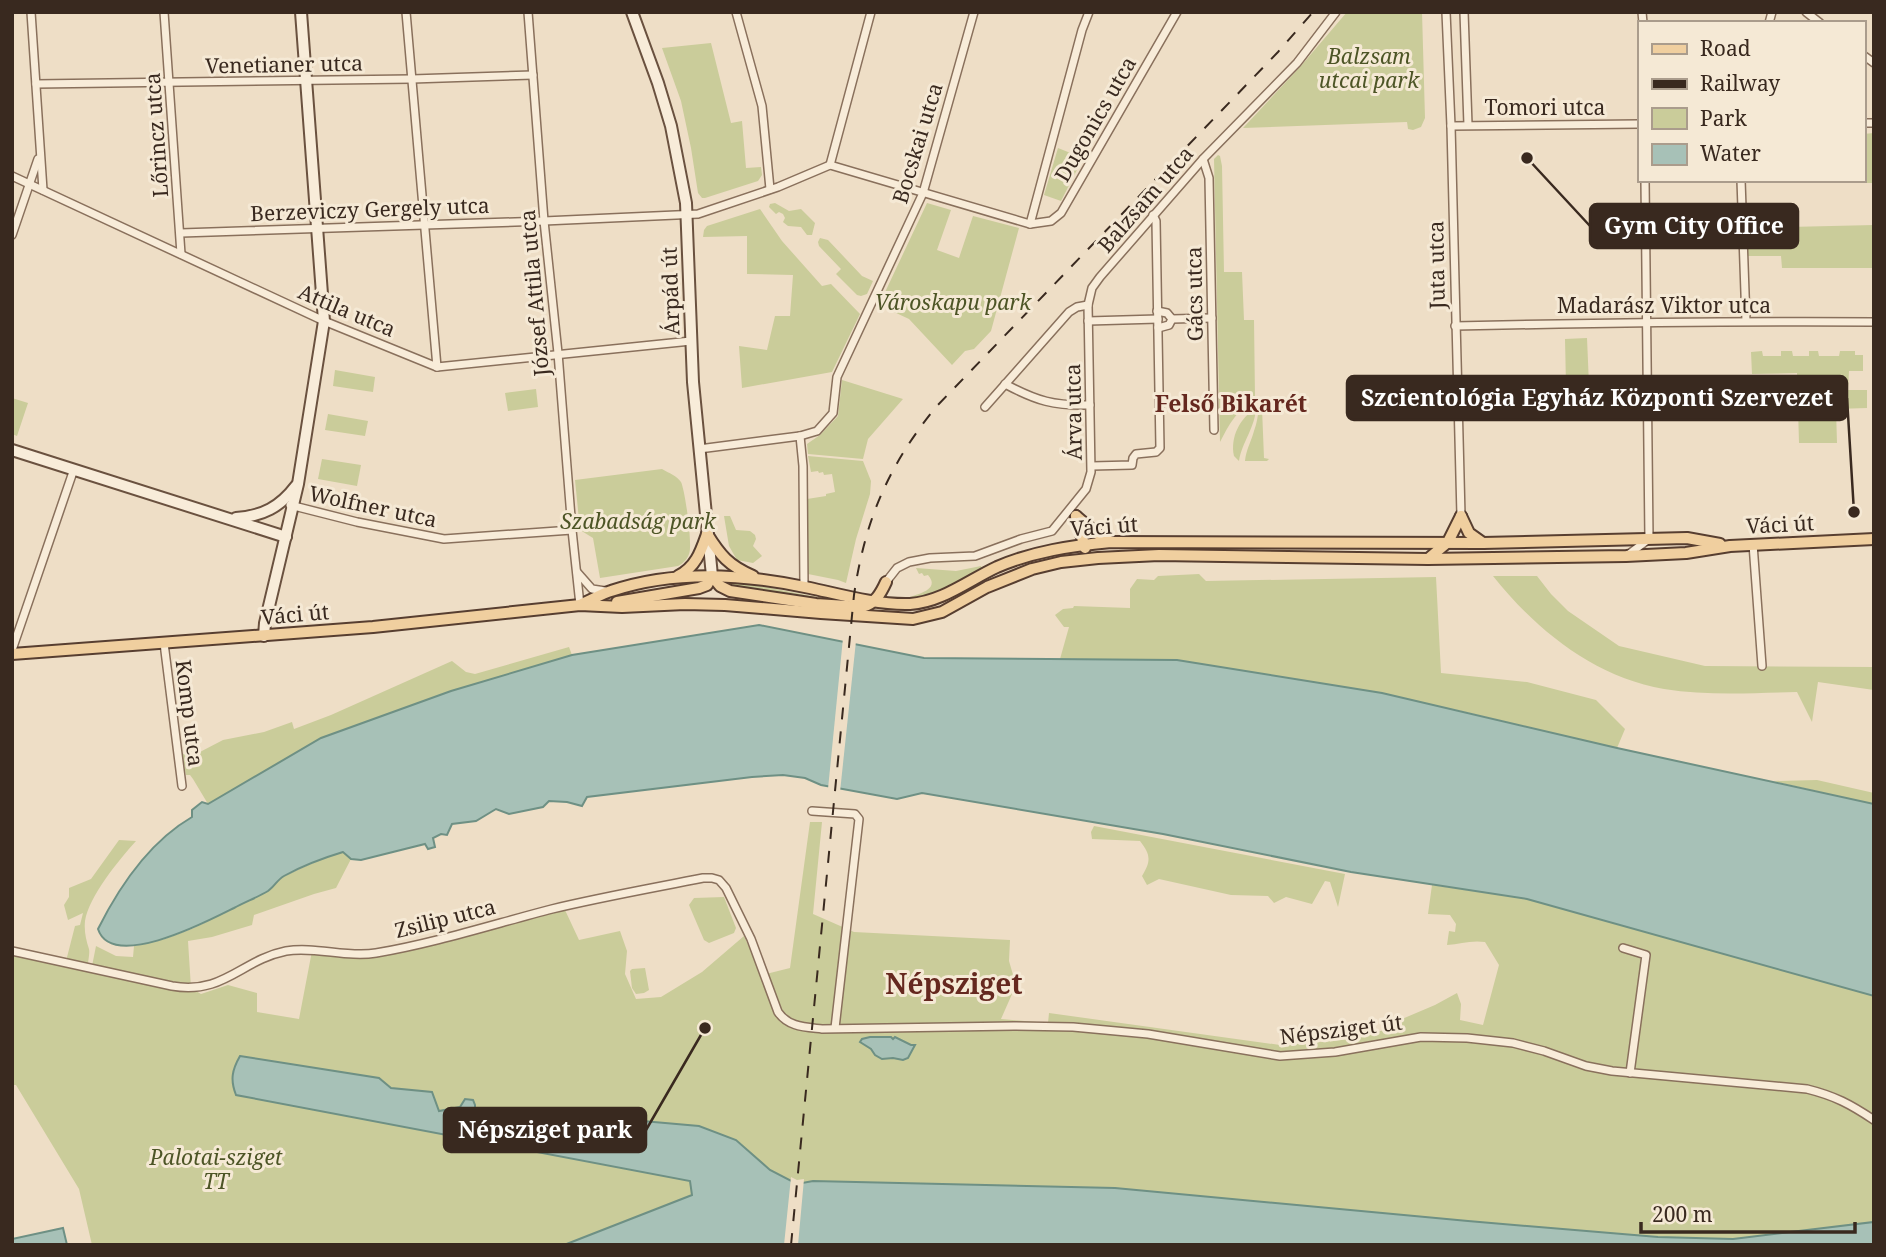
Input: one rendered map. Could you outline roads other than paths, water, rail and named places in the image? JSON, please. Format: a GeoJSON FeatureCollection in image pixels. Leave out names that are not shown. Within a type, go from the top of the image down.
{"type":"FeatureCollection","features":[{"type":"Feature","properties":{"kind":"main road"},"geometry":{"type":"LineString","coordinates":[[1072,513],[1111,542]]}},
{"type":"Feature","properties":{"kind":"main road"},"geometry":{"type":"LineString","coordinates":[[1072,513],[1080,527],[1083,545],[1089,554],[1098,558]]}},
{"type":"Feature","properties":{"kind":"main road"},"geometry":{"type":"LineString","coordinates":[[1428,559],[1448,542],[1461,516]]}},
{"type":"Feature","properties":{"kind":"main road"},"geometry":{"type":"LineString","coordinates":[[1461,516],[1469,533],[1483,543]]}},
{"type":"Feature","properties":{"kind":"main road"},"geometry":{"type":"LineString","coordinates":[[674,578],[688,571],[695,562],[707,534]]}},
{"type":"Feature","properties":{"kind":"main road"},"geometry":{"type":"LineString","coordinates":[[707,534],[730,564],[761,579]]}},
{"type":"Feature","properties":{"kind":"main road","name":"Váci út"},"geometry":{"type":"LineString","coordinates":[[580,605],[609,591],[655,580],[712,576],[761,579],[874,601],[900,604],[927,601],[1024,557],[1050,550],[1111,542],[1483,543],[1687,538],[1730,546]]}},
{"type":"Feature","properties":{"kind":"main road","name":"Váci út"},"geometry":{"type":"LineString","coordinates":[[12,652],[264,636],[580,605],[725,605],[913,619],[942,612],[1006,578],[1032,569],[1061,562],[1098,558],[1166,555],[1428,559],[1626,556],[1686,553],[1753,544],[1874,539]]}},
{"type":"Feature","properties":{"kind":"main road"},"geometry":{"type":"LineString","coordinates":[[1478,558],[1464,552],[1471,546],[1483,543]]}},
{"type":"Feature","properties":{"kind":"main road"},"geometry":{"type":"LineString","coordinates":[[600,607],[699,588],[707,585],[712,576],[720,586],[730,591],[816,604],[862,607],[874,601],[887,580]]}},
{"type":"Feature","properties":{"kind":"main road"},"geometry":{"type":"LineString","coordinates":[[887,580],[891,594],[900,604]]}},
{"type":"Feature","properties":{"kind":"main road"},"geometry":{"type":"LineString","coordinates":[[725,605],[776,599]]}},
{"type":"Feature","properties":{"kind":"main road"},"geometry":{"type":"LineString","coordinates":[[816,604],[844,614]]}},
{"type":"Feature","properties":{"kind":"street"},"geometry":{"type":"LineString","coordinates":[[31,12],[43,190]]}},
{"type":"Feature","properties":{"kind":"street","name":"Lőrincz utca"},"geometry":{"type":"LineString","coordinates":[[164,12],[181,254]]}},
{"type":"Feature","properties":{"kind":"street"},"geometry":{"type":"LineString","coordinates":[[264,636],[286,537],[288,505],[298,484],[324,321],[301,12]]}},
{"type":"Feature","properties":{"kind":"street"},"geometry":{"type":"LineString","coordinates":[[407,12],[437,367]]}},
{"type":"Feature","properties":{"kind":"street","name":"József Attila utca"},"geometry":{"type":"LineString","coordinates":[[528,12],[544,221],[580,605]]}},
{"type":"Feature","properties":{"kind":"street","name":"Árpád út"},"geometry":{"type":"LineString","coordinates":[[632,12],[658,83],[680,165],[687,215],[691,341],[699,449],[712,576]]}},
{"type":"Feature","properties":{"kind":"street"},"geometry":{"type":"LineString","coordinates":[[736,12],[762,106],[770,189]]}},
{"type":"Feature","properties":{"kind":"street"},"geometry":{"type":"LineString","coordinates":[[871,12],[831,165],[1030,224],[1089,12]]}},
{"type":"Feature","properties":{"kind":"street","name":"Bocskai utca"},"geometry":{"type":"LineString","coordinates":[[800,436],[817,431],[833,413],[837,377],[923,193],[974,12]]}},
{"type":"Feature","properties":{"kind":"street","name":"Dugonics utca"},"geometry":{"type":"LineString","coordinates":[[1030,224],[1051,221],[1059,216],[1177,12]]}},
{"type":"Feature","properties":{"kind":"street","name":"Balzsam utca"},"geometry":{"type":"LineString","coordinates":[[1088,305],[1097,280],[1203,159],[1297,63],[1336,12]]}},
{"type":"Feature","properties":{"kind":"street","name":"Juta utca"},"geometry":{"type":"LineString","coordinates":[[1446,12],[1461,516]]}},
{"type":"Feature","properties":{"kind":"street"},"geometry":{"type":"LineString","coordinates":[[1464,12],[1468,125]]}},
{"type":"Feature","properties":{"kind":"street","name":"Venetianer utca"},"geometry":{"type":"LineString","coordinates":[[36,84],[533,75]]}},
{"type":"Feature","properties":{"kind":"street","name":"Tomori utca"},"geometry":{"type":"LineString","coordinates":[[1451,126],[1638,124]]}},
{"type":"Feature","properties":{"kind":"street"},"geometry":{"type":"LineString","coordinates":[[12,235],[40,155]]}},
{"type":"Feature","properties":{"kind":"street","name":"Gács utca"},"geometry":{"type":"LineString","coordinates":[[1203,159],[1209,178],[1214,430]]}},
{"type":"Feature","properties":{"kind":"street","name":"Berzeviczy Gergely utca"},"geometry":{"type":"LineString","coordinates":[[181,233],[687,215],[710,211],[831,165]]}},
{"type":"Feature","properties":{"kind":"street","name":"Attila utca"},"geometry":{"type":"LineString","coordinates":[[12,176],[324,321],[437,367],[691,341]]}},
{"type":"Feature","properties":{"kind":"street"},"geometry":{"type":"LineString","coordinates":[[1626,556],[1649,539],[1645,182]]}},
{"type":"Feature","properties":{"kind":"street"},"geometry":{"type":"LineString","coordinates":[[1741,182],[1746,321]]}},
{"type":"Feature","properties":{"kind":"street"},"geometry":{"type":"LineString","coordinates":[[1091,466],[1132,465],[1136,454],[1155,452],[1160,448],[1156,219],[1153,215]]}},
{"type":"Feature","properties":{"kind":"street"},"geometry":{"type":"LineString","coordinates":[[1139,231],[1149,231],[1156,236]]}},
{"type":"Feature","properties":{"kind":"street"},"geometry":{"type":"LineString","coordinates":[[985,407],[1069,312],[1088,305]]}},
{"type":"Feature","properties":{"kind":"street","name":"Árva utca"},"geometry":{"type":"LineString","coordinates":[[887,580],[897,568],[909,562],[975,556],[1021,538],[1052,531],[1072,513],[1086,489],[1091,466],[1088,305]]}},
{"type":"Feature","properties":{"kind":"street"},"geometry":{"type":"LineString","coordinates":[[1158,319],[1165,312],[1172,319],[1212,318]]}},
{"type":"Feature","properties":{"kind":"street"},"geometry":{"type":"LineString","coordinates":[[1088,321],[1158,319],[1169,325],[1172,319]]}},
{"type":"Feature","properties":{"kind":"street","name":"Madarász Viktor utca"},"geometry":{"type":"LineString","coordinates":[[1455,326],[1746,321],[1874,322]]}},
{"type":"Feature","properties":{"kind":"street"},"geometry":{"type":"LineString","coordinates":[[1005,384],[1027,396],[1054,404],[1090,405]]}},
{"type":"Feature","properties":{"kind":"street"},"geometry":{"type":"LineString","coordinates":[[699,449],[800,436],[803,466],[804,587]]}},
{"type":"Feature","properties":{"kind":"street"},"geometry":{"type":"LineString","coordinates":[[12,450],[286,537]]}},
{"type":"Feature","properties":{"kind":"street"},"geometry":{"type":"LineString","coordinates":[[12,652],[74,469]]}},
{"type":"Feature","properties":{"kind":"street"},"geometry":{"type":"LineString","coordinates":[[230,519],[288,505]]}},
{"type":"Feature","properties":{"kind":"street","name":"Wolfner utca"},"geometry":{"type":"LineString","coordinates":[[288,505],[444,539],[572,530]]}},
{"type":"Feature","properties":{"kind":"street"},"geometry":{"type":"LineString","coordinates":[[1753,544],[1762,666]]}},
{"type":"Feature","properties":{"kind":"street"},"geometry":{"type":"LineString","coordinates":[[576,571],[592,589],[609,591]]}},
{"type":"Feature","properties":{"kind":"street","name":"Komp utca"},"geometry":{"type":"LineString","coordinates":[[164,643],[182,786]]}},
{"type":"Feature","properties":{"kind":"street"},"geometry":{"type":"LineString","coordinates":[[812,811],[855,814],[859,819],[835,1028]]}},
{"type":"Feature","properties":{"kind":"street","name":"Zsilip utca"},"geometry":{"type":"LineString","coordinates":[[12,951],[188,989],[206,987],[278,953],[293,950],[373,954],[557,908],[712,878],[719,880],[726,888],[751,939],[778,1012],[788,1023],[802,1026]]}},
{"type":"Feature","properties":{"kind":"street"},"geometry":{"type":"LineString","coordinates":[[1623,948],[1646,955],[1630,1073]]}},
{"type":"Feature","properties":{"kind":"street","name":"Népsziget út"},"geometry":{"type":"LineString","coordinates":[[802,1026],[822,1029],[1073,1027],[1148,1034],[1280,1056],[1335,1052],[1421,1037],[1467,1038],[1513,1043],[1586,1066],[1630,1073],[1807,1089],[1830,1094],[1874,1120]]}},
{"type":"Feature","properties":{"kind":"water"},"geometry":{"type":"Polygon","coordinates":[[[759,625],[924,658],[1177,660],[1382,693],[1874,804],[1874,996],[1527,899],[1351,872],[1163,834],[922,793],[897,799],[783,775],[587,797],[582,806],[549,801],[543,807],[509,814],[496,809],[476,821],[452,824],[447,835],[441,834],[433,838],[435,847],[428,849],[425,844],[361,860],[351,859],[343,852],[313,862],[279,879],[260,895],[205,922],[162,939],[122,946],[107,941],[98,929],[137,866],[162,839],[192,817],[192,810],[202,802],[208,804],[321,738],[451,691],[572,655],[759,625]]]}},
{"type":"Feature","properties":{"kind":"water"},"geometry":{"type":"Polygon","coordinates":[[[870,1037],[895,1037],[915,1045],[908,1058],[882,1059],[860,1042],[870,1037]]]}},
{"type":"Feature","properties":{"kind":"water"},"geometry":{"type":"Polygon","coordinates":[[[240,1056],[379,1078],[391,1088],[432,1092],[439,1111],[460,1107],[465,1099],[473,1100],[475,1118],[521,1117],[531,1127],[557,1130],[586,1116],[699,1126],[736,1140],[770,1170],[797,1184],[813,1181],[1115,1188],[1658,1237],[1733,1239],[1874,1222],[1874,1245],[564,1245],[692,1195],[690,1181],[236,1095],[233,1075],[240,1056]]]}},
{"type":"Feature","properties":{"kind":"water"},"geometry":{"type":"Polygon","coordinates":[[[63,1228],[67,1245],[12,1245],[12,1239],[63,1228]]]}},
{"type":"Feature","properties":{"kind":"railway"},"geometry":{"type":"LineString","coordinates":[[791,1245],[854,595],[865,542],[881,495],[904,451],[936,407],[1278,52],[1313,12]]}},
{"type":"Feature","properties":{"kind":"place","name":"Gym City Office"},"geometry":{"type":"Point","coordinates":[1527,158]}},
{"type":"Feature","properties":{"kind":"place","name":"Szcientológia Egyház Központi Szervezet"},"geometry":{"type":"Point","coordinates":[1854,512]}},
{"type":"Feature","properties":{"kind":"place","name":"Népsziget park"},"geometry":{"type":"Point","coordinates":[705,1028]}},
{"type":"Feature","properties":{"kind":"district","name":"Felső Bikarét"},"geometry":{"type":"Point","coordinates":[1231,403]}},
{"type":"Feature","properties":{"kind":"district","name":"Népsziget"},"geometry":{"type":"Point","coordinates":[954,983]}},
{"type":"Feature","properties":{"kind":"park label","name":"Balzsam utcai park"},"geometry":{"type":"Point","coordinates":[1369,68]}},
{"type":"Feature","properties":{"kind":"park label","name":"Városkapu park"},"geometry":{"type":"Point","coordinates":[953,302]}},
{"type":"Feature","properties":{"kind":"park label","name":"Szabadság park"},"geometry":{"type":"Point","coordinates":[638,521]}},
{"type":"Feature","properties":{"kind":"park label","name":"Palotai-sziget TT"},"geometry":{"type":"Point","coordinates":[216,1169]}}]}
